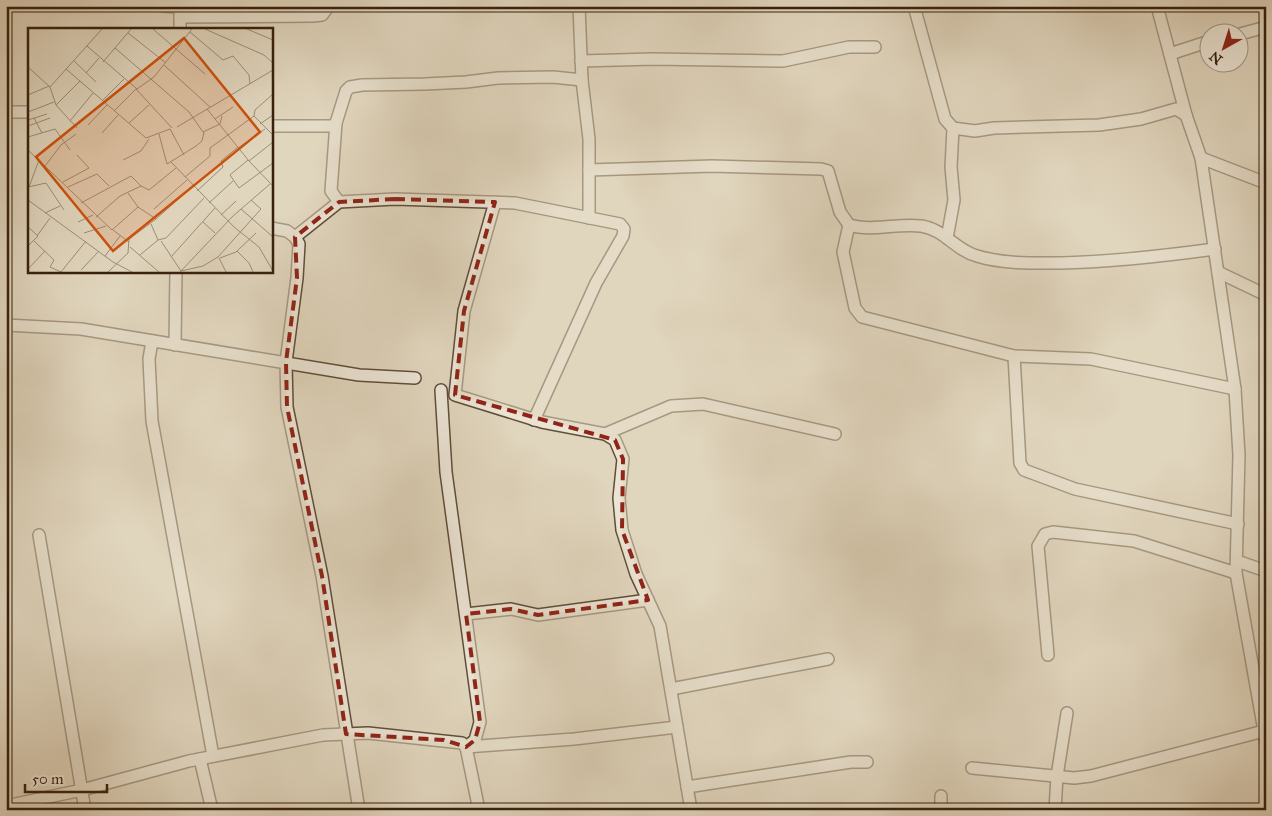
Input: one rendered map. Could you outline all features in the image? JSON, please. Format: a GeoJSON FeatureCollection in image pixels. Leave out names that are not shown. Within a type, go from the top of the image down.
{"type":"FeatureCollection","features":[{"type":"Feature","properties":{"kind":"street"},"geometry":{"type":"LineString","coordinates":[[162,6],[180,15],[313,16],[322,15],[329,6]]}},
{"type":"Feature","properties":{"kind":"street"},"geometry":{"type":"LineString","coordinates":[[579,6],[582,80],[589,139],[589,218]]}},
{"type":"Feature","properties":{"kind":"street"},"geometry":{"type":"LineString","coordinates":[[914,6],[944,119],[953,128],[974,131],[994,128],[1099,125],[1141,119],[1176,109],[1186,115]]}},
{"type":"Feature","properties":{"kind":"street"},"geometry":{"type":"LineString","coordinates":[[972,768],[1057,776],[1091,776],[1265,736],[1236,567],[1239,455],[1235,389],[1215,249],[1201,158],[1186,115],[1157,6]]}},
{"type":"Feature","properties":{"kind":"street"},"geometry":{"type":"LineString","coordinates":[[1250,31],[1266,27]]}},
{"type":"Feature","properties":{"kind":"street"},"geometry":{"type":"LineString","coordinates":[[1170,54],[1200,45]]}},
{"type":"Feature","properties":{"kind":"street"},"geometry":{"type":"LineString","coordinates":[[581,61],[652,59],[783,61],[850,47],[875,47]]}},
{"type":"Feature","properties":{"kind":"street"},"geometry":{"type":"LineString","coordinates":[[339,202],[331,191],[336,123],[346,91],[350,87],[362,85],[425,84],[520,76],[582,80]]}},
{"type":"Feature","properties":{"kind":"street"},"geometry":{"type":"LineString","coordinates":[[6,112],[28,112]]}},
{"type":"Feature","properties":{"kind":"street"},"geometry":{"type":"LineString","coordinates":[[272,126],[328,127],[336,123]]}},
{"type":"Feature","properties":{"kind":"street"},"geometry":{"type":"LineString","coordinates":[[946,238],[954,200],[951,167],[953,128]]}},
{"type":"Feature","properties":{"kind":"street"},"geometry":{"type":"LineString","coordinates":[[1201,158],[1266,184]]}},
{"type":"Feature","properties":{"kind":"street"},"geometry":{"type":"LineString","coordinates":[[589,170],[712,166],[821,168],[828,171],[840,212],[849,225],[864,229],[886,226],[922,226],[941,232],[957,247],[975,256],[1030,263],[1130,260],[1215,249]]}},
{"type":"Feature","properties":{"kind":"street"},"geometry":{"type":"LineString","coordinates":[[295,237],[339,202],[395,199],[514,203],[620,224],[624,233],[596,283],[534,420]]}},
{"type":"Feature","properties":{"kind":"street"},"geometry":{"type":"LineString","coordinates":[[495,202],[464,311],[456,394],[534,420],[605,434],[616,440],[623,459],[619,498],[622,530],[648,600],[660,626],[690,810]]}},
{"type":"Feature","properties":{"kind":"street"},"geometry":{"type":"LineString","coordinates":[[849,225],[843,252],[855,308],[862,317],[1014,356],[1091,359],[1235,389]]}},
{"type":"Feature","properties":{"kind":"street"},"geometry":{"type":"LineString","coordinates":[[272,228],[287,230],[295,237],[298,244],[297,278],[286,362],[287,407],[322,576],[359,810]]}},
{"type":"Feature","properties":{"kind":"street"},"geometry":{"type":"LineString","coordinates":[[175,345],[176,272]]}},
{"type":"Feature","properties":{"kind":"street"},"geometry":{"type":"LineString","coordinates":[[1218,272],[1266,295]]}},
{"type":"Feature","properties":{"kind":"street"},"geometry":{"type":"LineString","coordinates":[[6,325],[81,329],[359,375],[415,378]]}},
{"type":"Feature","properties":{"kind":"street"},"geometry":{"type":"LineString","coordinates":[[152,341],[149,359],[152,421],[214,756]]}},
{"type":"Feature","properties":{"kind":"street"},"geometry":{"type":"LineString","coordinates":[[1014,356],[1020,463],[1024,470],[1075,489],[1238,524]]}},
{"type":"Feature","properties":{"kind":"street"},"geometry":{"type":"LineString","coordinates":[[440,390],[446,472],[480,722],[475,740],[466,747]]}},
{"type":"Feature","properties":{"kind":"street"},"geometry":{"type":"LineString","coordinates":[[605,434],[671,406],[703,404],[835,434]]}},
{"type":"Feature","properties":{"kind":"street"},"geometry":{"type":"LineString","coordinates":[[1048,655],[1038,546],[1045,534],[1053,532],[1134,541],[1236,567],[1266,571]]}},
{"type":"Feature","properties":{"kind":"street"},"geometry":{"type":"LineString","coordinates":[[39,535],[85,810]]}},
{"type":"Feature","properties":{"kind":"street"},"geometry":{"type":"LineString","coordinates":[[466,614],[511,609],[538,615],[648,600]]}},
{"type":"Feature","properties":{"kind":"street"},"geometry":{"type":"LineString","coordinates":[[671,688],[828,659]]}},
{"type":"Feature","properties":{"kind":"street"},"geometry":{"type":"LineString","coordinates":[[1055,810],[1057,776],[1067,713]]}},
{"type":"Feature","properties":{"kind":"street"},"geometry":{"type":"LineString","coordinates":[[466,747],[574,739],[677,727]]}},
{"type":"Feature","properties":{"kind":"street"},"geometry":{"type":"LineString","coordinates":[[6,806],[82,790],[214,756],[323,735],[368,733],[462,743],[466,747],[479,810]]}},
{"type":"Feature","properties":{"kind":"street"},"geometry":{"type":"LineString","coordinates":[[200,759],[212,810]]}},
{"type":"Feature","properties":{"kind":"street"},"geometry":{"type":"LineString","coordinates":[[687,787],[851,762],[867,762]]}},
{"type":"Feature","properties":{"kind":"street"},"geometry":{"type":"LineString","coordinates":[[940,796],[941,810]]}},
{"type":"Feature","properties":{"kind":"highlighted area"},"geometry":{"type":"Polygon","coordinates":[[[395,199],[495,202],[464,311],[455,395],[615,440],[623,459],[622,530],[648,600],[538,615],[511,609],[466,614],[480,722],[475,740],[466,747],[444,740],[346,734],[322,576],[287,407],[286,362],[297,278],[295,237],[339,202],[395,199]]]}}]}
